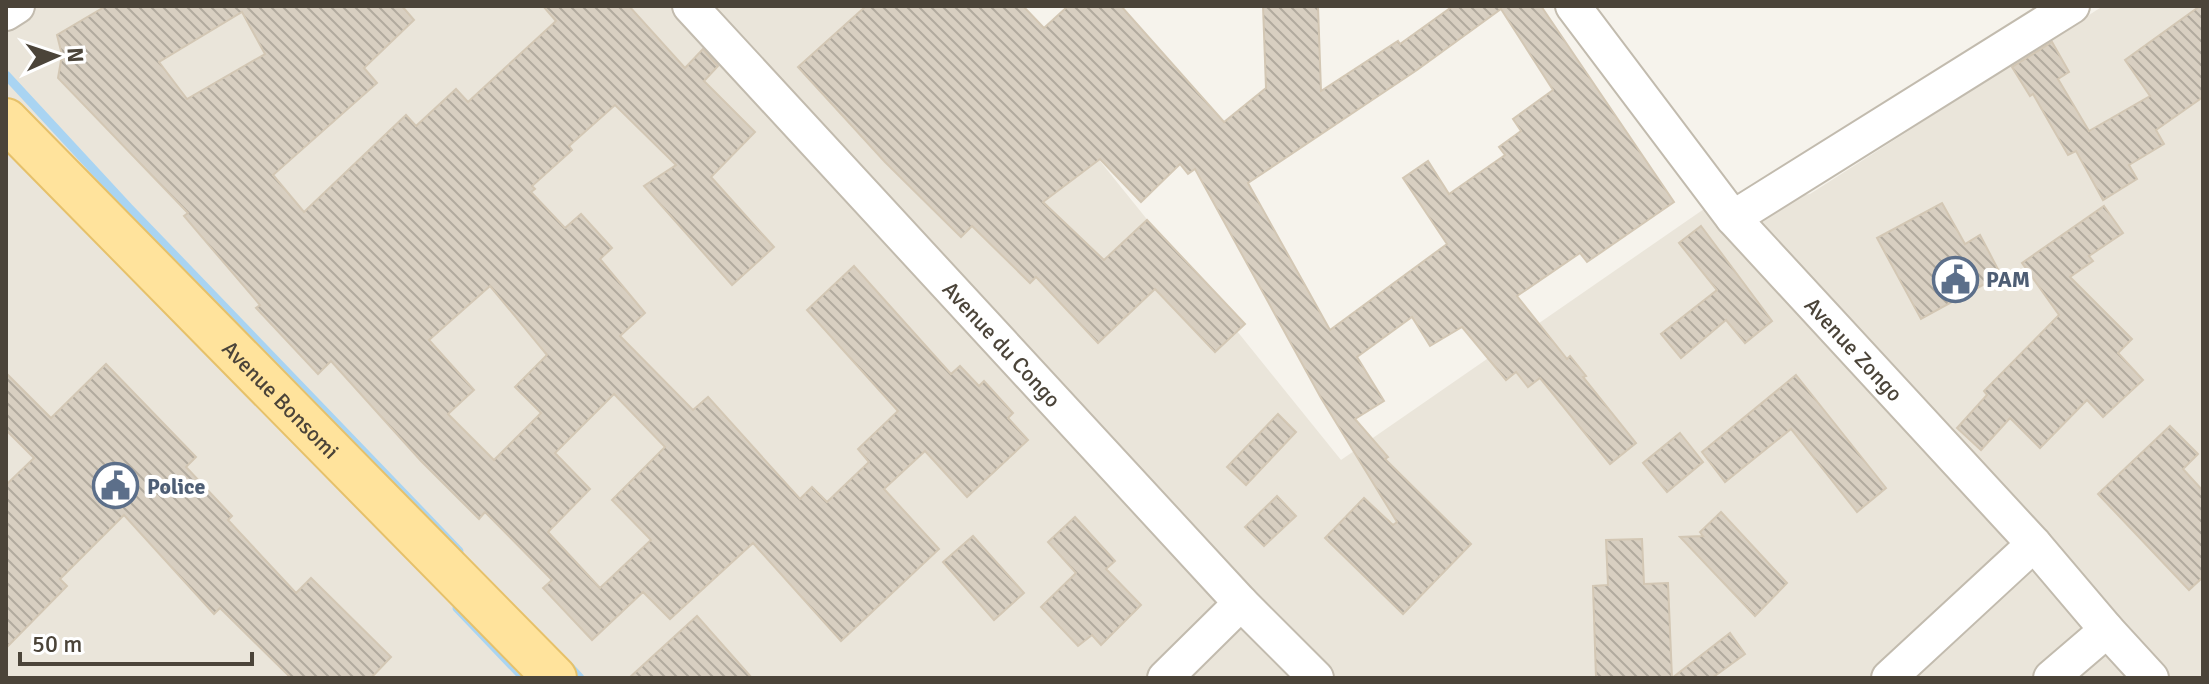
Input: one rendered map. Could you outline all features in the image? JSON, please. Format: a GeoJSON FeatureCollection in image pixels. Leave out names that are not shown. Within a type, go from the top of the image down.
{"type":"FeatureCollection","features":[{"type":"Feature","properties":{"kind":"main road","name":"Avenue Bonsomi"},"geometry":{"type":"LineString","coordinates":[[6,120],[541,673]]}},
{"type":"Feature","properties":{"kind":"street"},"geometry":{"type":"LineString","coordinates":[[6,13],[17,6]]}},
{"type":"Feature","properties":{"kind":"street","name":"Avenue du Congo"},"geometry":{"type":"LineString","coordinates":[[690,6],[1241,603],[1316,678]]}},
{"type":"Feature","properties":{"kind":"street","name":"Avenue Zongo"},"geometry":{"type":"LineString","coordinates":[[1573,6],[1733,218],[2034,544],[2151,678]]}},
{"type":"Feature","properties":{"kind":"street"},"geometry":{"type":"LineString","coordinates":[[1733,218],[2072,6]]}},
{"type":"Feature","properties":{"kind":"street"},"geometry":{"type":"LineString","coordinates":[[1889,678],[2034,544]]}},
{"type":"Feature","properties":{"kind":"street"},"geometry":{"type":"LineString","coordinates":[[1165,678],[1241,603]]}},
{"type":"Feature","properties":{"kind":"street"},"geometry":{"type":"LineString","coordinates":[[2051,678],[2107,630]]}},
{"type":"Feature","properties":{"kind":"shaded area"},"geometry":{"type":"Polygon","coordinates":[[[6,6],[975,6],[1341,460],[1704,209],[1810,194],[2103,6],[2203,6],[2203,678],[6,678],[6,6]]]}},
{"type":"Feature","properties":{"kind":"building"},"geometry":{"type":"Polygon","coordinates":[[[106,6],[402,6],[414,20],[364,68],[377,83],[273,175],[304,212],[406,115],[416,126],[456,89],[468,102],[556,21],[543,6],[629,6],[685,68],[703,49],[718,66],[704,81],[755,132],[711,177],[774,247],[732,285],[644,186],[676,165],[615,105],[569,146],[572,150],[532,186],[535,189],[531,192],[565,228],[581,214],[612,248],[600,259],[645,313],[620,336],[693,410],[708,397],[800,499],[812,487],[827,502],[869,462],[858,449],[898,411],[807,310],[854,266],[951,374],[960,366],[979,386],[984,381],[1013,413],[1008,418],[1028,440],[967,497],[925,451],[884,489],[939,549],[841,641],[753,543],[670,619],[643,592],[592,640],[543,588],[552,580],[485,512],[479,519],[421,461],[331,361],[318,374],[256,308],[260,305],[184,216],[188,213],[58,78],[62,55],[57,35],[106,6]],[[242,12],[159,62],[187,99],[265,54],[242,12]],[[490,286],[429,340],[474,390],[448,414],[494,460],[541,413],[515,387],[547,355],[490,286]],[[614,394],[555,453],[590,489],[548,532],[600,588],[651,540],[612,500],[665,447],[614,394]]]}},
{"type":"Feature","properties":{"kind":"building"},"geometry":{"type":"Polygon","coordinates":[[[866,6],[1023,6],[1044,28],[1068,6],[1121,6],[1224,122],[1266,88],[1263,6],[1318,6],[1321,91],[1398,41],[1400,44],[1453,6],[1541,6],[1674,202],[1587,262],[1580,253],[1517,296],[1567,359],[1570,356],[1636,443],[1610,464],[1540,378],[1528,387],[1516,372],[1506,380],[1462,327],[1430,346],[1412,317],[1357,357],[1384,401],[1355,419],[1388,457],[1385,459],[1471,544],[1403,614],[1325,538],[1364,498],[1393,525],[1397,522],[1321,398],[1195,169],[1188,174],[1180,164],[1141,202],[1100,159],[1043,202],[1104,260],[1147,220],[1245,324],[1215,352],[1155,289],[1098,343],[1036,277],[1030,283],[972,226],[961,237],[885,162],[798,67],[866,6]],[[1501,9],[1417,70],[1248,183],[1330,330],[1447,244],[1403,178],[1428,161],[1449,194],[1505,155],[1499,147],[1521,131],[1513,119],[1553,90],[1501,9]]]}},
{"type":"Feature","properties":{"kind":"building"},"geometry":{"type":"Polygon","coordinates":[[[2203,6],[2203,97],[2156,130],[2164,144],[2129,165],[2137,179],[2103,200],[2076,151],[2068,155],[2033,94],[2030,96],[2012,67],[2052,42],[2069,72],[2058,79],[2089,131],[2150,96],[2125,60],[2203,6]]]}},
{"type":"Feature","properties":{"kind":"building"},"geometry":{"type":"Polygon","coordinates":[[[1942,203],[1965,244],[1980,235],[2001,275],[1921,319],[1877,238],[1942,203]]]}},
{"type":"Feature","properties":{"kind":"building"},"geometry":{"type":"Polygon","coordinates":[[[2104,206],[2123,233],[2089,256],[2093,261],[2070,277],[2132,339],[2118,353],[2143,380],[2103,417],[2087,400],[2040,448],[2010,418],[1981,450],[1957,428],[1987,395],[1984,391],[2059,315],[2022,263],[2104,206]]]}},
{"type":"Feature","properties":{"kind":"building"},"geometry":{"type":"Polygon","coordinates":[[[1701,226],[1772,321],[1745,343],[1726,320],[1681,358],[1661,334],[1717,290],[1679,243],[1701,226]]]}},
{"type":"Feature","properties":{"kind":"building"},"geometry":{"type":"Polygon","coordinates":[[[106,364],[196,457],[186,467],[232,516],[228,520],[296,593],[311,578],[391,657],[371,678],[291,678],[220,608],[214,614],[124,515],[60,579],[67,586],[6,648],[6,485],[34,458],[6,430],[6,373],[51,418],[106,364]]]}},
{"type":"Feature","properties":{"kind":"building"},"geometry":{"type":"Polygon","coordinates":[[[1796,375],[1886,488],[1857,512],[1791,429],[1725,482],[1702,452],[1796,375]]]}},
{"type":"Feature","properties":{"kind":"building"},"geometry":{"type":"Polygon","coordinates":[[[1278,414],[1296,432],[1246,485],[1227,467],[1278,414]]]}},
{"type":"Feature","properties":{"kind":"building"},"geometry":{"type":"Polygon","coordinates":[[[2170,426],[2198,454],[2183,469],[2203,491],[2203,577],[2189,590],[2098,494],[2170,426]]]}},
{"type":"Feature","properties":{"kind":"building"},"geometry":{"type":"Polygon","coordinates":[[[1680,433],[1703,462],[1667,492],[1643,463],[1680,433]]]}},
{"type":"Feature","properties":{"kind":"building"},"geometry":{"type":"Polygon","coordinates":[[[1277,496],[1296,516],[1264,546],[1245,527],[1277,496]]]}},
{"type":"Feature","properties":{"kind":"building"},"geometry":{"type":"Polygon","coordinates":[[[1721,512],[1787,583],[1755,616],[1680,537],[1703,536],[1700,532],[1721,512]]]}},
{"type":"Feature","properties":{"kind":"building"},"geometry":{"type":"Polygon","coordinates":[[[1075,517],[1115,561],[1106,569],[1141,605],[1101,645],[1092,635],[1078,646],[1041,607],[1076,573],[1048,542],[1075,517]]]}},
{"type":"Feature","properties":{"kind":"building"},"geometry":{"type":"Polygon","coordinates":[[[973,536],[1024,593],[994,620],[943,562],[973,536]]]}},
{"type":"Feature","properties":{"kind":"building"},"geometry":{"type":"Polygon","coordinates":[[[1642,539],[1644,584],[1668,583],[1672,678],[1596,678],[1593,586],[1608,585],[1606,540],[1642,539]]]}},
{"type":"Feature","properties":{"kind":"building"},"geometry":{"type":"Polygon","coordinates":[[[697,616],[752,678],[629,678],[697,616]]]}},
{"type":"Feature","properties":{"kind":"building"},"geometry":{"type":"Polygon","coordinates":[[[1730,633],[1745,654],[1712,678],[1672,678],[1730,633]]]}},
{"type":"Feature","properties":{"kind":"waterway"},"geometry":{"type":"LineString","coordinates":[[6,75],[129,208],[459,551]]}},
{"type":"Feature","properties":{"kind":"waterway"},"geometry":{"type":"LineString","coordinates":[[457,608],[524,678]]}},
{"type":"Feature","properties":{"kind":"waterway"},"geometry":{"type":"LineString","coordinates":[[569,666],[580,678]]}},
{"type":"Feature","properties":{"kind":"place","name":"PAM"},"geometry":{"type":"Point","coordinates":[1955,279]}},
{"type":"Feature","properties":{"kind":"place","name":"Police"},"geometry":{"type":"Point","coordinates":[116,486]}}]}
